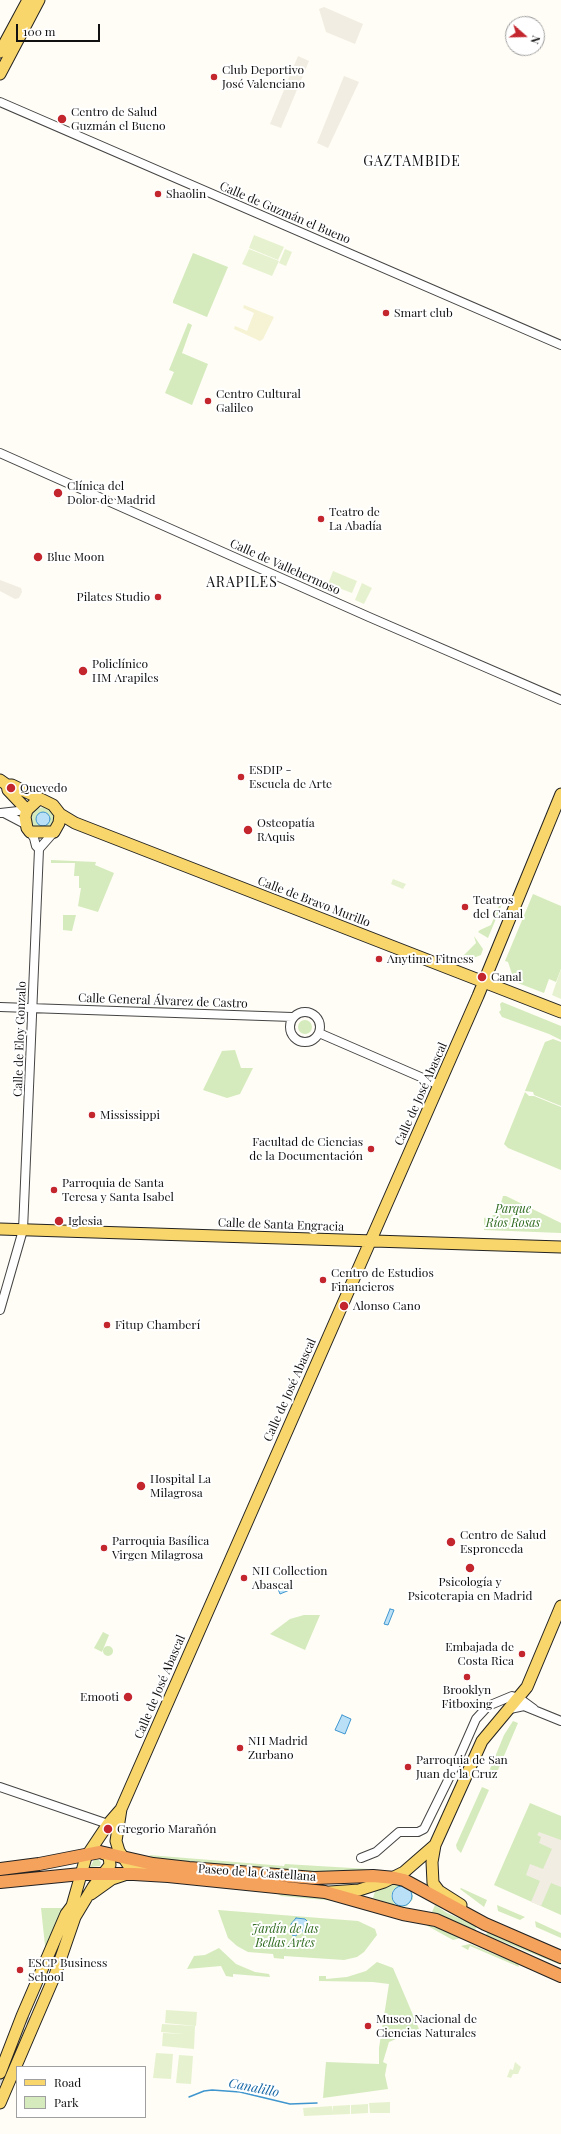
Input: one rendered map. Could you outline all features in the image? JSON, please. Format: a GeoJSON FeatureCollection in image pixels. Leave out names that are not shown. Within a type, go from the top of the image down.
{"type":"FeatureCollection","features":[{"type":"Feature","properties":{"kind":"highway","name":"Paseo de la Castellana"},"geometry":{"type":"LineString","coordinates":[[94,1852],[120,1855],[158,1864],[251,1873],[314,1878],[373,1876],[404,1880],[485,1924],[561,1957]]}},
{"type":"Feature","properties":{"kind":"highway"},"geometry":{"type":"LineString","coordinates":[[0,1869],[39,1864],[94,1852]]}},
{"type":"Feature","properties":{"kind":"highway","name":"Paseo de la Castellana"},"geometry":{"type":"LineString","coordinates":[[81,1874],[168,1876],[325,1892],[403,1914],[436,1920],[561,1976]]}},
{"type":"Feature","properties":{"kind":"highway"},"geometry":{"type":"LineString","coordinates":[[0,1882],[81,1874]]}},
{"type":"Feature","properties":{"kind":"main road"},"geometry":{"type":"LineString","coordinates":[[0,52],[28,0]]}},
{"type":"Feature","properties":{"kind":"main road"},"geometry":{"type":"LineString","coordinates":[[0,74],[38,0]]}},
{"type":"Feature","properties":{"kind":"main road"},"geometry":{"type":"LineString","coordinates":[[3,783],[12,785],[53,805],[60,814],[59,823],[54,832],[27,828],[27,810],[3,783]]}},
{"type":"Feature","properties":{"kind":"main road","name":"Calle de José Abascal"},"geometry":{"type":"LineString","coordinates":[[121,1809],[484,982],[561,794]]}},
{"type":"Feature","properties":{"kind":"main road"},"geometry":{"type":"LineString","coordinates":[[27,810],[39,799]]}},
{"type":"Feature","properties":{"kind":"main road","name":"Calle de Bravo Murillo"},"geometry":{"type":"LineString","coordinates":[[60,814],[75,823],[561,1012]]}},
{"type":"Feature","properties":{"kind":"main road","name":"Calle de Santa Engracia"},"geometry":{"type":"LineString","coordinates":[[0,1229],[561,1247]]}},
{"type":"Feature","properties":{"kind":"main road"},"geometry":{"type":"LineString","coordinates":[[435,1845],[482,1741],[487,1733],[510,1710],[529,1681],[561,1606]]}},
{"type":"Feature","properties":{"kind":"main road"},"geometry":{"type":"LineString","coordinates":[[29,2017],[58,1950],[79,1886],[81,1874],[108,1824],[121,1809]]}},
{"type":"Feature","properties":{"kind":"main road"},"geometry":{"type":"LineString","coordinates":[[121,1809],[116,1841],[120,1855],[125,1862],[136,1870],[168,1876]]}},
{"type":"Feature","properties":{"kind":"main road","name":"Paseo de la Castellana"},"geometry":{"type":"LineString","coordinates":[[325,1892],[365,1888],[395,1878],[408,1869],[435,1845]]}},
{"type":"Feature","properties":{"kind":"main road","name":"Paseo de la Castellana"},"geometry":{"type":"LineString","coordinates":[[435,1845],[432,1876],[434,1887],[475,1915],[485,1924]]}},
{"type":"Feature","properties":{"kind":"main road"},"geometry":{"type":"LineString","coordinates":[[0,2103],[55,1975],[76,1917],[108,1868],[110,1862],[109,1856],[94,1852]]}},
{"type":"Feature","properties":{"kind":"main road"},"geometry":{"type":"LineString","coordinates":[[88,1897],[112,1878],[128,1874]]}},
{"type":"Feature","properties":{"kind":"main road"},"geometry":{"type":"LineString","coordinates":[[65,1875],[74,1879],[79,1886]]}},
{"type":"Feature","properties":{"kind":"main road"},"geometry":{"type":"LineString","coordinates":[[0,2073],[22,2016],[66,1914],[71,1908]]}},
{"type":"Feature","properties":{"kind":"street","name":"Calle de Guzmán el Bueno"},"geometry":{"type":"LineString","coordinates":[[0,102],[561,345]]}},
{"type":"Feature","properties":{"kind":"street","name":"Calle de Vallehermoso"},"geometry":{"type":"LineString","coordinates":[[0,453],[369,617],[561,700]]}},
{"type":"Feature","properties":{"kind":"street"},"geometry":{"type":"LineString","coordinates":[[2,813],[27,810]]}},
{"type":"Feature","properties":{"kind":"street"},"geometry":{"type":"LineString","coordinates":[[2,813],[27,828],[39,849],[54,832]]}},
{"type":"Feature","properties":{"kind":"street","name":"Calle de Eloy Gonzalo"},"geometry":{"type":"LineString","coordinates":[[0,1310],[24,1230],[39,849]]}},
{"type":"Feature","properties":{"kind":"street","name":"Calle General Álvarez de Castro"},"geometry":{"type":"LineString","coordinates":[[0,1007],[292,1017]]}},
{"type":"Feature","properties":{"kind":"street"},"geometry":{"type":"LineString","coordinates":[[302,1012],[312,1013],[319,1022],[319,1033],[313,1040],[308,1042],[298,1041],[291,1033],[289,1028],[292,1017],[302,1012]]}},
{"type":"Feature","properties":{"kind":"street"},"geometry":{"type":"LineString","coordinates":[[319,1033],[439,1085]]}},
{"type":"Feature","properties":{"kind":"street"},"geometry":{"type":"LineString","coordinates":[[361,1858],[376,1852],[399,1832],[418,1832],[424,1829],[458,1760],[476,1719],[488,1706],[506,1697],[519,1698],[534,1709]]}},
{"type":"Feature","properties":{"kind":"street"},"geometry":{"type":"LineString","coordinates":[[510,1710],[524,1706],[561,1721]]}},
{"type":"Feature","properties":{"kind":"street"},"geometry":{"type":"LineString","coordinates":[[0,1787],[108,1824]]}},
{"type":"Feature","properties":{"kind":"shaded area"},"geometry":{"type":"Polygon","coordinates":[[[324,7],[363,24],[355,44],[326,32],[319,9],[324,7]]]}},
{"type":"Feature","properties":{"kind":"shaded area"},"geometry":{"type":"Polygon","coordinates":[[[298,56],[309,61],[281,128],[270,124],[298,56]]]}},
{"type":"Feature","properties":{"kind":"shaded area"},"geometry":{"type":"Polygon","coordinates":[[[344,76],[359,82],[328,148],[317,143],[344,76]]]}},
{"type":"Feature","properties":{"kind":"shaded area"},"geometry":{"type":"Polygon","coordinates":[[[244,305],[274,317],[263,339],[260,341],[234,329],[235,326],[247,331],[254,313],[243,308],[244,305]]]}},
{"type":"Feature","properties":{"kind":"shaded area"},"geometry":{"type":"Polygon","coordinates":[[[0,580],[21,588],[22,592],[19,598],[15,599],[0,591],[0,580]]]}},
{"type":"Feature","properties":{"kind":"shaded area"},"geometry":{"type":"Polygon","coordinates":[[[539,1832],[561,1840],[561,1887],[551,1883],[541,1906],[531,1902],[540,1881],[526,1875],[530,1864],[543,1869],[552,1849],[539,1843],[541,1837],[537,1835],[539,1832]]]}},
{"type":"Feature","properties":{"kind":"green space"},"geometry":{"type":"Polygon","coordinates":[[[254,235],[284,247],[278,260],[249,248],[254,235]]]}},
{"type":"Feature","properties":{"kind":"green space"},"geometry":{"type":"Polygon","coordinates":[[[249,249],[279,261],[272,276],[242,264],[249,249]]]}},
{"type":"Feature","properties":{"kind":"green space"},"geometry":{"type":"Polygon","coordinates":[[[285,249],[292,252],[286,266],[279,263],[285,249]]]}},
{"type":"Feature","properties":{"kind":"green space"},"geometry":{"type":"Polygon","coordinates":[[[193,253],[228,267],[207,317],[173,303],[193,253]]]}},
{"type":"Feature","properties":{"kind":"green space"},"geometry":{"type":"Polygon","coordinates":[[[188,323],[192,325],[182,353],[208,364],[192,405],[165,393],[174,372],[169,370],[188,323]]]}},
{"type":"Feature","properties":{"kind":"green space"},"geometry":{"type":"Polygon","coordinates":[[[333,571],[357,581],[352,593],[328,584],[333,571]]]}},
{"type":"Feature","properties":{"kind":"green space"},"geometry":{"type":"Polygon","coordinates":[[[362,583],[372,588],[364,604],[355,600],[362,583]]]}},
{"type":"Feature","properties":{"kind":"green space"},"geometry":{"type":"Polygon","coordinates":[[[43,807],[51,810],[54,817],[51,828],[33,827],[31,815],[36,809],[43,807]]]}},
{"type":"Feature","properties":{"kind":"green space"},"geometry":{"type":"Polygon","coordinates":[[[51,860],[96,862],[95,865],[114,873],[98,912],[78,906],[81,888],[79,888],[79,876],[74,876],[75,863],[51,863],[51,860]]]}},
{"type":"Feature","properties":{"kind":"green space"},"geometry":{"type":"Polygon","coordinates":[[[393,879],[406,884],[403,889],[391,884],[393,879]]]}},
{"type":"Feature","properties":{"kind":"green space"},"geometry":{"type":"Polygon","coordinates":[[[533,894],[561,906],[561,969],[556,982],[549,979],[544,993],[510,980],[512,974],[508,962],[505,961],[533,894]]]}},
{"type":"Feature","properties":{"kind":"green space"},"geometry":{"type":"Polygon","coordinates":[[[503,896],[502,904],[488,938],[478,932],[491,925],[503,896]]]}},
{"type":"Feature","properties":{"kind":"green space"},"geometry":{"type":"Polygon","coordinates":[[[63,915],[76,915],[72,931],[63,930],[63,915]]]}},
{"type":"Feature","properties":{"kind":"green space"},"geometry":{"type":"Polygon","coordinates":[[[474,936],[483,949],[481,955],[465,961],[460,959],[476,943],[474,936]]]}},
{"type":"Feature","properties":{"kind":"green space"},"geometry":{"type":"Polygon","coordinates":[[[561,969],[561,999],[552,995],[561,969]]]}},
{"type":"Feature","properties":{"kind":"green space"},"geometry":{"type":"Polygon","coordinates":[[[502,1002],[561,1026],[561,1040],[549,1034],[502,1017],[499,1012],[501,1010],[500,1004],[502,1002]]]}},
{"type":"Feature","properties":{"kind":"green space"},"geometry":{"type":"Polygon","coordinates":[[[302,1020],[308,1020],[312,1024],[312,1030],[308,1034],[302,1034],[298,1030],[298,1024],[302,1020]]]}},
{"type":"Feature","properties":{"kind":"green space"},"geometry":{"type":"Polygon","coordinates":[[[553,1039],[561,1042],[561,1106],[534,1095],[533,1092],[525,1091],[545,1042],[553,1039]]]}},
{"type":"Feature","properties":{"kind":"green space"},"geometry":{"type":"Polygon","coordinates":[[[235,1050],[241,1068],[253,1068],[240,1094],[227,1098],[203,1090],[222,1051],[235,1050]]]}},
{"type":"Feature","properties":{"kind":"green space"},"geometry":{"type":"Polygon","coordinates":[[[525,1092],[529,1096],[534,1096],[561,1107],[561,1170],[508,1148],[504,1144],[525,1092]]]}},
{"type":"Feature","properties":{"kind":"green space","name":"Parque Ríos Rosas"},"geometry":{"type":"Polygon","coordinates":[[[503,1196],[506,1196],[561,1223],[561,1233],[484,1230],[484,1218],[492,1216],[499,1210],[503,1196]]]}},
{"type":"Feature","properties":{"kind":"green space"},"geometry":{"type":"Polygon","coordinates":[[[304,1615],[320,1615],[305,1650],[270,1634],[290,1619],[304,1615]]]}},
{"type":"Feature","properties":{"kind":"green space"},"geometry":{"type":"Polygon","coordinates":[[[103,1632],[109,1635],[102,1652],[94,1648],[103,1632]]]}},
{"type":"Feature","properties":{"kind":"green space"},"geometry":{"type":"Polygon","coordinates":[[[108,1646],[113,1651],[108,1656],[103,1651],[108,1646]]]}},
{"type":"Feature","properties":{"kind":"green space"},"geometry":{"type":"Polygon","coordinates":[[[513,1721],[518,1723],[495,1777],[488,1774],[504,1735],[513,1721]]]}},
{"type":"Feature","properties":{"kind":"green space"},"geometry":{"type":"Polygon","coordinates":[[[482,1787],[489,1790],[461,1853],[457,1849],[456,1845],[482,1787]]]}},
{"type":"Feature","properties":{"kind":"green space"},"geometry":{"type":"Polygon","coordinates":[[[530,1803],[561,1816],[561,1915],[494,1885],[530,1803]]]}},
{"type":"Feature","properties":{"kind":"green space"},"geometry":{"type":"Polygon","coordinates":[[[149,1855],[284,1866],[285,1864],[369,1869],[340,1874],[249,1868],[153,1858],[149,1855]]]}},
{"type":"Feature","properties":{"kind":"green space"},"geometry":{"type":"Polygon","coordinates":[[[98,1859],[101,1862],[100,1866],[90,1867],[94,1860],[98,1859]]]}},
{"type":"Feature","properties":{"kind":"green space"},"geometry":{"type":"Polygon","coordinates":[[[394,1882],[412,1889],[413,1899],[407,1906],[400,1907],[373,1898],[375,1891],[394,1882]],[[410,1889],[393,1890],[391,1896],[395,1904],[400,1906],[408,1904],[412,1897],[410,1889]]]}},
{"type":"Feature","properties":{"kind":"green space"},"geometry":{"type":"Polygon","coordinates":[[[461,1888],[487,1900],[484,1907],[460,1889],[461,1888]]]}},
{"type":"Feature","properties":{"kind":"green space"},"geometry":{"type":"Polygon","coordinates":[[[276,1893],[324,1896],[337,1901],[281,1896],[276,1893]]]}},
{"type":"Feature","properties":{"kind":"green space"},"geometry":{"type":"Polygon","coordinates":[[[435,1905],[447,1913],[477,1926],[475,1930],[432,1912],[435,1905]]]}},
{"type":"Feature","properties":{"kind":"green space"},"geometry":{"type":"Polygon","coordinates":[[[497,1905],[525,1917],[520,1920],[498,1911],[497,1905]]]}},
{"type":"Feature","properties":{"kind":"green space"},"geometry":{"type":"Polygon","coordinates":[[[41,1908],[62,1908],[46,1955],[41,1908]]]}},
{"type":"Feature","properties":{"kind":"green space","name":"Jardín de las Bellas Artes"},"geometry":{"type":"Polygon","coordinates":[[[218,1910],[358,1921],[375,1929],[377,1935],[364,1952],[357,1957],[344,1960],[284,1956],[284,1959],[274,1958],[273,1954],[248,1952],[237,1946],[228,1938],[218,1910]]]}},
{"type":"Feature","properties":{"kind":"green space"},"geometry":{"type":"Polygon","coordinates":[[[535,1921],[561,1933],[561,1938],[536,1927],[535,1921]]]}},
{"type":"Feature","properties":{"kind":"green space"},"geometry":{"type":"Polygon","coordinates":[[[424,1924],[435,1927],[461,1938],[453,1940],[424,1924]]]}},
{"type":"Feature","properties":{"kind":"green space"},"geometry":{"type":"Polygon","coordinates":[[[488,1931],[561,1964],[561,1965],[486,1935],[488,1931]]]}},
{"type":"Feature","properties":{"kind":"green space"},"geometry":{"type":"Polygon","coordinates":[[[470,1944],[518,1964],[519,1967],[470,1946],[468,1950],[461,1946],[470,1944]]]}},
{"type":"Feature","properties":{"kind":"green space"},"geometry":{"type":"Polygon","coordinates":[[[219,1948],[236,1964],[255,1972],[269,1974],[270,1977],[233,1974],[233,1977],[226,1976],[221,1966],[187,1969],[194,1956],[205,1955],[219,1948]]]}},
{"type":"Feature","properties":{"kind":"green space"},"geometry":{"type":"Polygon","coordinates":[[[377,1962],[393,1968],[419,2029],[389,2042],[383,2062],[387,2064],[385,2075],[388,2089],[323,2098],[326,2062],[379,2064],[379,2048],[389,1984],[373,1982],[319,1981],[319,1976],[326,1976],[326,1979],[347,1977],[366,1971],[377,1962]]]}},
{"type":"Feature","properties":{"kind":"green space"},"geometry":{"type":"Polygon","coordinates":[[[166,2010],[197,2012],[196,2026],[165,2023],[166,2010]]]}},
{"type":"Feature","properties":{"kind":"green space"},"geometry":{"type":"Polygon","coordinates":[[[162,2024],[195,2026],[194,2049],[162,2046],[163,2033],[185,2034],[161,2032],[162,2024]]]}},
{"type":"Feature","properties":{"kind":"green space"},"geometry":{"type":"Polygon","coordinates":[[[156,2053],[173,2054],[171,2079],[153,2078],[156,2053]]]}},
{"type":"Feature","properties":{"kind":"green space"},"geometry":{"type":"Polygon","coordinates":[[[179,2055],[193,2056],[191,2084],[176,2083],[179,2055]]]}},
{"type":"Feature","properties":{"kind":"green space"},"geometry":{"type":"Polygon","coordinates":[[[515,2062],[521,2067],[518,2074],[513,2074],[511,2078],[507,2077],[510,2069],[513,2070],[515,2062]]]}},
{"type":"Feature","properties":{"kind":"green space"},"geometry":{"type":"Polygon","coordinates":[[[390,2102],[390,2113],[370,2113],[369,2103],[390,2102]]]}},
{"type":"Feature","properties":{"kind":"green space"},"geometry":{"type":"Polygon","coordinates":[[[368,2104],[368,2113],[351,2114],[351,2105],[368,2104]]]}},
{"type":"Feature","properties":{"kind":"green space"},"geometry":{"type":"Polygon","coordinates":[[[350,2105],[350,2114],[304,2116],[303,2108],[332,2106],[332,2112],[333,2106],[350,2105]]]}},
{"type":"Feature","properties":{"kind":"water"},"geometry":{"type":"Polygon","coordinates":[[[40,812],[46,812],[50,816],[50,822],[46,826],[40,826],[36,822],[36,816],[40,812]]]}},
{"type":"Feature","properties":{"kind":"water"},"geometry":{"type":"Polygon","coordinates":[[[290,1585],[292,1589],[280,1594],[278,1589],[290,1585]]]}},
{"type":"Feature","properties":{"kind":"water"},"geometry":{"type":"Polygon","coordinates":[[[390,1609],[394,1610],[388,1625],[384,1624],[390,1609]]]}},
{"type":"Feature","properties":{"kind":"water"},"geometry":{"type":"Polygon","coordinates":[[[342,1715],[351,1719],[345,1734],[335,1730],[342,1715]]]}},
{"type":"Feature","properties":{"kind":"water"},"geometry":{"type":"Polygon","coordinates":[[[398,1886],[406,1886],[412,1892],[412,1900],[406,1906],[398,1906],[392,1900],[392,1892],[398,1886]]]}},
{"type":"Feature","properties":{"kind":"water"},"geometry":{"type":"Polygon","coordinates":[[[296,1918],[305,1919],[310,1924],[307,1934],[304,1934],[302,1930],[298,1930],[296,1936],[292,1935],[291,1924],[296,1918]]]}},
{"type":"Feature","properties":{"kind":"waterway","name":"Canalillo"},"geometry":{"type":"LineString","coordinates":[[189,2097],[204,2091],[212,2090],[240,2092],[290,2104],[317,2103]]}},
{"type":"Feature","properties":{"kind":"tunnel"},"geometry":{"type":"LineString","coordinates":[[0,2084],[29,2017]]}},
{"type":"Feature","properties":{"kind":"place","name":"Club Deportivo José Valenciano"},"geometry":{"type":"Point","coordinates":[214,77]}},
{"type":"Feature","properties":{"kind":"place","name":"Centro de Salud Guzmán el Bueno"},"geometry":{"type":"Point","coordinates":[62,119]}},
{"type":"Feature","properties":{"kind":"place","name":"Shaolin"},"geometry":{"type":"Point","coordinates":[158,194]}},
{"type":"Feature","properties":{"kind":"place","name":"Smart club"},"geometry":{"type":"Point","coordinates":[386,313]}},
{"type":"Feature","properties":{"kind":"place","name":"Centro Cultural Galileo"},"geometry":{"type":"Point","coordinates":[208,401]}},
{"type":"Feature","properties":{"kind":"place","name":"Clínica del Dolor de Madrid"},"geometry":{"type":"Point","coordinates":[58,493]}},
{"type":"Feature","properties":{"kind":"place","name":"Teatro de La Abadía"},"geometry":{"type":"Point","coordinates":[321,519]}},
{"type":"Feature","properties":{"kind":"place","name":"Blue Moon"},"geometry":{"type":"Point","coordinates":[38,557]}},
{"type":"Feature","properties":{"kind":"place","name":"Pilates Studio"},"geometry":{"type":"Point","coordinates":[158,597]}},
{"type":"Feature","properties":{"kind":"place","name":"Policlínico HM Arapiles"},"geometry":{"type":"Point","coordinates":[83,671]}},
{"type":"Feature","properties":{"kind":"place","name":"ESDIP - Escuela de Arte"},"geometry":{"type":"Point","coordinates":[241,777]}},
{"type":"Feature","properties":{"kind":"place","name":"Quevedo"},"geometry":{"type":"Point","coordinates":[11,788]}},
{"type":"Feature","properties":{"kind":"place","name":"Osteopatía RAquis"},"geometry":{"type":"Point","coordinates":[248,830]}},
{"type":"Feature","properties":{"kind":"place","name":"Teatros del Canal"},"geometry":{"type":"Point","coordinates":[465,907]}},
{"type":"Feature","properties":{"kind":"place","name":"Anytime Fitness"},"geometry":{"type":"Point","coordinates":[379,959]}},
{"type":"Feature","properties":{"kind":"place","name":"Canal"},"geometry":{"type":"Point","coordinates":[482,977]}},
{"type":"Feature","properties":{"kind":"place","name":"Mississippi"},"geometry":{"type":"Point","coordinates":[92,1115]}},
{"type":"Feature","properties":{"kind":"place","name":"Facultad de Ciencias de la Documentación"},"geometry":{"type":"Point","coordinates":[371,1149]}},
{"type":"Feature","properties":{"kind":"place","name":"Parroquia de Santa Teresa y Santa Isabel"},"geometry":{"type":"Point","coordinates":[54,1190]}},
{"type":"Feature","properties":{"kind":"place","name":"Iglesia"},"geometry":{"type":"Point","coordinates":[59,1221]}},
{"type":"Feature","properties":{"kind":"place","name":"Centro de Estudios Financieros"},"geometry":{"type":"Point","coordinates":[323,1280]}},
{"type":"Feature","properties":{"kind":"place","name":"Alonso Cano"},"geometry":{"type":"Point","coordinates":[344,1306]}},
{"type":"Feature","properties":{"kind":"place","name":"Fitup Chamberí"},"geometry":{"type":"Point","coordinates":[107,1325]}},
{"type":"Feature","properties":{"kind":"place","name":"Hospital La Milagrosa"},"geometry":{"type":"Point","coordinates":[141,1486]}},
{"type":"Feature","properties":{"kind":"place","name":"Centro de Salud Espronceda"},"geometry":{"type":"Point","coordinates":[451,1542]}},
{"type":"Feature","properties":{"kind":"place","name":"Parroquia Basílica Virgen Milagrosa"},"geometry":{"type":"Point","coordinates":[104,1548]}},
{"type":"Feature","properties":{"kind":"place","name":"Psicología y Psicoterapia en Madrid"},"geometry":{"type":"Point","coordinates":[470,1568]}},
{"type":"Feature","properties":{"kind":"place","name":"NH Collection Abascal"},"geometry":{"type":"Point","coordinates":[244,1578]}},
{"type":"Feature","properties":{"kind":"place","name":"Embajada de Costa Rica"},"geometry":{"type":"Point","coordinates":[522,1654]}},
{"type":"Feature","properties":{"kind":"place","name":"Brooklyn Fitboxing"},"geometry":{"type":"Point","coordinates":[467,1677]}},
{"type":"Feature","properties":{"kind":"place","name":"Emooti"},"geometry":{"type":"Point","coordinates":[128,1697]}},
{"type":"Feature","properties":{"kind":"place","name":"NH Madrid Zurbano"},"geometry":{"type":"Point","coordinates":[240,1748]}},
{"type":"Feature","properties":{"kind":"place","name":"Parroquia de San Juan de la Cruz"},"geometry":{"type":"Point","coordinates":[408,1767]}},
{"type":"Feature","properties":{"kind":"place","name":"Gregorio Marañón"},"geometry":{"type":"Point","coordinates":[108,1829]}},
{"type":"Feature","properties":{"kind":"place","name":"ESCP Business School"},"geometry":{"type":"Point","coordinates":[20,1970]}},
{"type":"Feature","properties":{"kind":"place","name":"Museo Nacional de Ciencias Naturales"},"geometry":{"type":"Point","coordinates":[368,2026]}},
{"type":"Feature","properties":{"kind":"district","name":"GAZTAMBIDE"},"geometry":{"type":"Point","coordinates":[412,162]}},
{"type":"Feature","properties":{"kind":"district","name":"ARAPILES"},"geometry":{"type":"Point","coordinates":[242,583]}}]}
